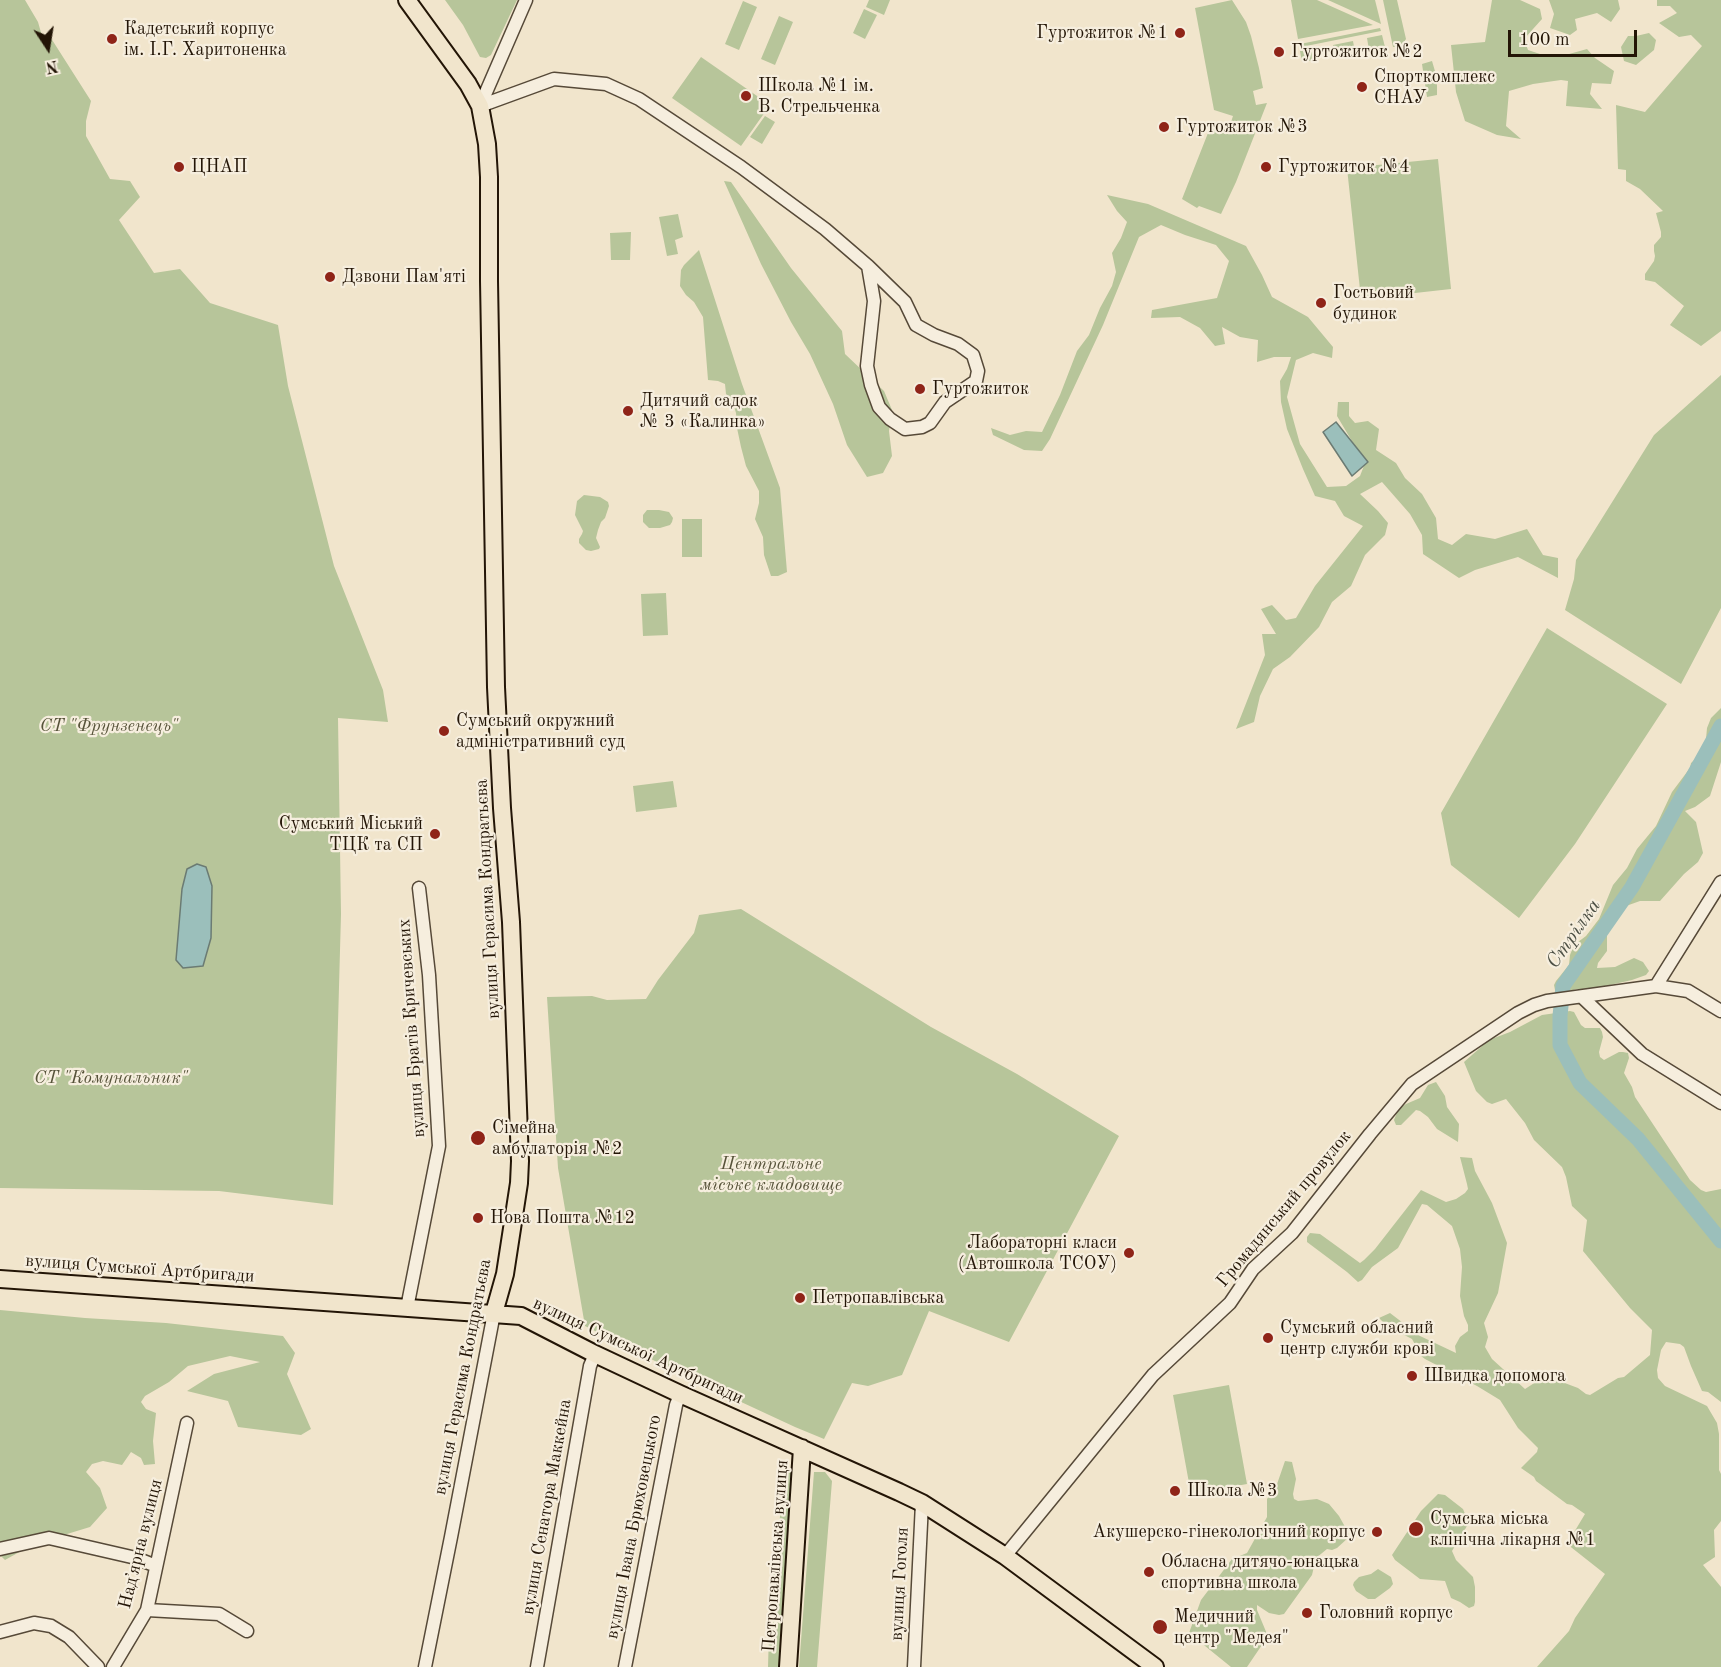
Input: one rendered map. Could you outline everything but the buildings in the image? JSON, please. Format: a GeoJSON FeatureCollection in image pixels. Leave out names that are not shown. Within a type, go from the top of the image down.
{"type":"FeatureCollection","features":[{"type":"Feature","properties":{"kind":"main road","name":"вулиця Герасима Кондратьєва"},"geometry":{"type":"LineString","coordinates":[[407,0],[468,84],[480,106],[488,144],[496,687],[511,922],[520,1161],[519,1184],[505,1274],[494,1313]]}},
{"type":"Feature","properties":{"kind":"main road","name":"вулиця Сумської Артбригади"},"geometry":{"type":"LineString","coordinates":[[0,1279],[520,1316],[680,1394],[922,1503],[1005,1556],[1155,1667]]}},
{"type":"Feature","properties":{"kind":"main road","name":"Петропавлівська вулиця"},"geometry":{"type":"LineString","coordinates":[[788,1667],[802,1448]]}},
{"type":"Feature","properties":{"kind":"street"},"geometry":{"type":"LineString","coordinates":[[480,106],[526,0]]}},
{"type":"Feature","properties":{"kind":"street"},"geometry":{"type":"LineString","coordinates":[[480,106],[554,79],[606,84],[639,99],[741,167],[825,229],[868,266],[905,302],[916,325],[966,349],[973,355],[977,364],[976,381],[945,402],[930,423],[922,428],[905,429],[890,419],[879,406],[871,385],[867,366],[874,301],[868,266]]}},
{"type":"Feature","properties":{"kind":"street"},"geometry":{"type":"LineString","coordinates":[[1656,986],[1721,882]]}},
{"type":"Feature","properties":{"kind":"street","name":"вулиця Братів Кричевських"},"geometry":{"type":"LineString","coordinates":[[407,1308],[439,1146],[429,975],[419,888]]}},
{"type":"Feature","properties":{"kind":"street","name":"Громадянський провулок"},"geometry":{"type":"LineString","coordinates":[[1005,1556],[1153,1375],[1230,1303],[1253,1269],[1292,1233],[1412,1084],[1518,1014],[1547,1001],[1656,986],[1688,990],[1721,1011]]}},
{"type":"Feature","properties":{"kind":"street"},"geometry":{"type":"LineString","coordinates":[[1576,997],[1642,1054],[1721,1103]]}},
{"type":"Feature","properties":{"kind":"street","name":"вулиця Герасима Кондратьєва"},"geometry":{"type":"LineString","coordinates":[[425,1667],[494,1313]]}},
{"type":"Feature","properties":{"kind":"street","name":"вулиця Сенатора Маккейна"},"geometry":{"type":"LineString","coordinates":[[537,1667],[590,1366],[595,1354]]}},
{"type":"Feature","properties":{"kind":"street","name":"вулиця Івана Брюховецького"},"geometry":{"type":"LineString","coordinates":[[625,1667],[680,1394]]}},
{"type":"Feature","properties":{"kind":"street","name":"Надʼярна вулиця"},"geometry":{"type":"LineString","coordinates":[[113,1667],[147,1610],[187,1423]]}},
{"type":"Feature","properties":{"kind":"street","name":"вулиця Гоголя"},"geometry":{"type":"LineString","coordinates":[[914,1667],[922,1503]]}},
{"type":"Feature","properties":{"kind":"street"},"geometry":{"type":"LineString","coordinates":[[0,1549],[49,1538],[136,1558],[156,1566]]}},
{"type":"Feature","properties":{"kind":"street"},"geometry":{"type":"LineString","coordinates":[[147,1610],[219,1614],[248,1631]]}},
{"type":"Feature","properties":{"kind":"street"},"geometry":{"type":"LineString","coordinates":[[0,1632],[34,1623],[51,1626],[69,1637],[98,1667]]}},
{"type":"Feature","properties":{"kind":"green space"},"geometry":{"type":"Polygon","coordinates":[[[0,0],[25,0],[38,22],[42,36],[49,35],[91,101],[86,121],[86,136],[110,179],[130,181],[140,197],[119,220],[154,273],[180,269],[210,303],[278,325],[288,386],[334,566],[383,690],[388,722],[338,718],[341,914],[333,1205],[219,1191],[0,1188],[0,0]]]}},
{"type":"Feature","properties":{"kind":"green space"},"geometry":{"type":"Polygon","coordinates":[[[445,0],[517,0],[491,55],[486,58],[480,57],[463,25],[445,0]]]}},
{"type":"Feature","properties":{"kind":"green space"},"geometry":{"type":"Polygon","coordinates":[[[869,0],[890,0],[884,15],[866,7],[869,0]]]}},
{"type":"Feature","properties":{"kind":"green space"},"geometry":{"type":"Polygon","coordinates":[[[1232,0],[1246,22],[1259,68],[1263,88],[1253,91],[1256,105],[1267,103],[1221,214],[1199,206],[1197,208],[1182,199],[1208,133],[1213,126],[1228,131],[1233,116],[1214,110],[1195,8],[1232,0]]]}},
{"type":"Feature","properties":{"kind":"green space"},"geometry":{"type":"Polygon","coordinates":[[[1291,0],[1317,0],[1373,25],[1298,39],[1291,0]]]}},
{"type":"Feature","properties":{"kind":"green space"},"geometry":{"type":"Polygon","coordinates":[[[1328,0],[1375,0],[1381,24],[1328,0]]]}},
{"type":"Feature","properties":{"kind":"green space"},"geometry":{"type":"Polygon","coordinates":[[[1383,0],[1397,0],[1406,39],[1402,45],[1393,47],[1383,0]]]}},
{"type":"Feature","properties":{"kind":"green space"},"geometry":{"type":"Polygon","coordinates":[[[1492,0],[1520,0],[1540,9],[1542,19],[1524,39],[1528,50],[1546,56],[1562,56],[1587,49],[1595,58],[1614,71],[1611,84],[1592,83],[1590,94],[1602,109],[1566,106],[1568,81],[1561,80],[1533,84],[1509,91],[1506,126],[1521,139],[1497,135],[1465,121],[1456,92],[1451,45],[1485,42],[1492,0]]]}},
{"type":"Feature","properties":{"kind":"green space"},"geometry":{"type":"Polygon","coordinates":[[[1549,0],[1618,0],[1620,9],[1611,22],[1597,13],[1575,19],[1577,30],[1570,35],[1550,28],[1554,14],[1549,0]]]}},
{"type":"Feature","properties":{"kind":"green space"},"geometry":{"type":"Polygon","coordinates":[[[1657,0],[1721,0],[1721,331],[1701,346],[1670,325],[1684,306],[1655,282],[1645,280],[1645,274],[1654,261],[1654,245],[1661,237],[1656,213],[1663,211],[1640,189],[1626,181],[1626,170],[1618,169],[1616,105],[1645,112],[1702,46],[1691,35],[1679,37],[1659,23],[1677,13],[1670,6],[1657,6],[1657,0]]]}},
{"type":"Feature","properties":{"kind":"green space"},"geometry":{"type":"Polygon","coordinates":[[[743,1],[757,7],[739,50],[725,44],[743,1]]]}},
{"type":"Feature","properties":{"kind":"green space"},"geometry":{"type":"Polygon","coordinates":[[[864,9],[877,15],[865,39],[853,33],[864,9]]]}},
{"type":"Feature","properties":{"kind":"green space"},"geometry":{"type":"Polygon","coordinates":[[[779,16],[793,22],[775,65],[761,59],[779,16]]]}},
{"type":"Feature","properties":{"kind":"green space"},"geometry":{"type":"Polygon","coordinates":[[[1380,28],[1381,31],[1301,47],[1300,44],[1380,28]]]}},
{"type":"Feature","properties":{"kind":"green space"},"geometry":{"type":"Polygon","coordinates":[[[1649,33],[1656,40],[1654,50],[1636,65],[1624,61],[1621,47],[1628,36],[1649,33]]]}},
{"type":"Feature","properties":{"kind":"green space"},"geometry":{"type":"Polygon","coordinates":[[[1382,35],[1385,47],[1369,50],[1367,38],[1382,35]]]}},
{"type":"Feature","properties":{"kind":"green space"},"geometry":{"type":"Polygon","coordinates":[[[1353,41],[1355,52],[1335,56],[1333,45],[1353,41]]]}},
{"type":"Feature","properties":{"kind":"green space"},"geometry":{"type":"Polygon","coordinates":[[[1313,49],[1315,60],[1302,62],[1300,51],[1313,49]]]}},
{"type":"Feature","properties":{"kind":"green space"},"geometry":{"type":"Polygon","coordinates":[[[701,57],[770,105],[741,146],[672,98],[701,57]]]}},
{"type":"Feature","properties":{"kind":"green space"},"geometry":{"type":"Polygon","coordinates":[[[1432,61],[1437,78],[1437,95],[1427,97],[1422,64],[1432,61]]]}},
{"type":"Feature","properties":{"kind":"green space"},"geometry":{"type":"Polygon","coordinates":[[[765,116],[775,122],[762,144],[750,137],[765,116]]]}},
{"type":"Feature","properties":{"kind":"green space"},"geometry":{"type":"Polygon","coordinates":[[[1438,159],[1451,289],[1361,299],[1347,168],[1438,159]]]}},
{"type":"Feature","properties":{"kind":"green space"},"geometry":{"type":"Polygon","coordinates":[[[724,181],[731,182],[791,268],[842,331],[845,354],[884,391],[892,410],[889,431],[892,456],[883,473],[867,477],[847,445],[833,404],[810,354],[761,264],[724,181]]]}},
{"type":"Feature","properties":{"kind":"green space"},"geometry":{"type":"Polygon","coordinates":[[[1107,195],[1148,204],[1246,246],[1272,297],[1308,317],[1333,347],[1332,358],[1313,353],[1296,360],[1287,397],[1300,444],[1327,487],[1346,486],[1360,476],[1365,463],[1337,416],[1338,402],[1349,402],[1349,416],[1355,423],[1368,421],[1379,429],[1376,450],[1396,463],[1405,478],[1422,494],[1436,518],[1438,539],[1452,545],[1466,534],[1495,539],[1527,529],[1543,555],[1558,558],[1558,578],[1518,557],[1475,570],[1459,578],[1423,554],[1422,535],[1410,514],[1382,482],[1360,494],[1388,523],[1385,535],[1365,555],[1351,586],[1332,602],[1319,627],[1290,657],[1273,669],[1260,696],[1254,722],[1236,729],[1265,655],[1262,634],[1276,634],[1261,609],[1272,605],[1286,620],[1296,618],[1315,586],[1363,526],[1344,516],[1335,501],[1315,496],[1303,469],[1287,429],[1281,402],[1280,381],[1291,357],[1274,357],[1257,362],[1258,340],[1240,337],[1222,327],[1225,344],[1215,346],[1200,328],[1180,317],[1151,318],[1152,310],[1217,298],[1229,261],[1216,245],[1161,225],[1139,237],[1103,325],[1050,439],[1042,451],[1024,450],[993,435],[991,428],[1010,435],[1026,431],[1042,432],[1060,395],[1077,351],[1089,335],[1112,286],[1116,272],[1112,253],[1127,222],[1107,195]]]}},
{"type":"Feature","properties":{"kind":"green space"},"geometry":{"type":"Polygon","coordinates":[[[678,214],[683,237],[675,240],[678,254],[667,256],[659,217],[678,214]]]}},
{"type":"Feature","properties":{"kind":"green space"},"geometry":{"type":"Polygon","coordinates":[[[631,232],[630,260],[611,260],[610,233],[631,232]]]}},
{"type":"Feature","properties":{"kind":"green space"},"geometry":{"type":"Polygon","coordinates":[[[699,250],[742,384],[780,488],[787,572],[778,576],[771,576],[764,555],[763,537],[755,519],[759,491],[746,466],[733,403],[726,394],[725,384],[708,380],[703,317],[680,286],[681,270],[699,250]]]}},
{"type":"Feature","properties":{"kind":"green space"},"geometry":{"type":"Polygon","coordinates":[[[1721,375],[1721,608],[1681,684],[1565,610],[1574,579],[1576,560],[1654,435],[1721,375]]]}},
{"type":"Feature","properties":{"kind":"green space"},"geometry":{"type":"Polygon","coordinates":[[[584,495],[600,497],[608,502],[609,506],[596,538],[600,547],[591,551],[586,550],[579,543],[583,531],[575,515],[577,501],[584,495]]]}},
{"type":"Feature","properties":{"kind":"green space"},"geometry":{"type":"Polygon","coordinates":[[[647,510],[669,512],[673,518],[672,522],[660,528],[649,528],[643,522],[643,515],[647,510]]]}},
{"type":"Feature","properties":{"kind":"green space"},"geometry":{"type":"Polygon","coordinates":[[[682,519],[702,519],[702,557],[682,557],[682,519]]]}},
{"type":"Feature","properties":{"kind":"green space"},"geometry":{"type":"Polygon","coordinates":[[[666,593],[668,635],[643,636],[641,594],[666,593]]]}},
{"type":"Feature","properties":{"kind":"green space"},"geometry":{"type":"Polygon","coordinates":[[[1547,628],[1667,704],[1575,844],[1519,918],[1451,865],[1441,813],[1547,628]]]}},
{"type":"Feature","properties":{"kind":"green space"},"geometry":{"type":"Polygon","coordinates":[[[1721,708],[1721,762],[1710,796],[1685,811],[1696,822],[1703,853],[1698,862],[1660,901],[1640,901],[1626,906],[1609,928],[1607,951],[1597,968],[1615,967],[1634,958],[1643,962],[1649,971],[1646,975],[1632,980],[1559,994],[1554,985],[1569,965],[1574,945],[1586,936],[1599,919],[1613,885],[1627,868],[1637,849],[1656,826],[1672,792],[1690,768],[1691,763],[1705,750],[1707,728],[1711,718],[1721,708]]]}},
{"type":"Feature","properties":{"kind":"green space"},"geometry":{"type":"Polygon","coordinates":[[[673,781],[677,807],[636,812],[633,786],[673,781]]]}},
{"type":"Feature","properties":{"kind":"green space","name":"Центральне міське кладовище"},"geometry":{"type":"Polygon","coordinates":[[[741,909],[931,1027],[1017,1074],[1119,1136],[1009,1342],[929,1311],[902,1375],[868,1386],[852,1383],[824,1439],[683,1375],[585,1326],[558,1168],[547,997],[592,996],[607,1000],[646,999],[694,933],[699,915],[741,909]]]}},
{"type":"Feature","properties":{"kind":"green space"},"geometry":{"type":"Polygon","coordinates":[[[1574,1012],[1585,1028],[1600,1028],[1603,1037],[1599,1052],[1600,1057],[1604,1060],[1619,1052],[1628,1053],[1629,1058],[1624,1073],[1635,1097],[1690,1180],[1706,1192],[1721,1189],[1721,1402],[1708,1392],[1702,1391],[1684,1347],[1680,1344],[1666,1342],[1661,1350],[1657,1370],[1658,1378],[1665,1386],[1707,1406],[1717,1423],[1721,1474],[1721,1521],[1714,1530],[1715,1557],[1703,1565],[1721,1587],[1721,1667],[1537,1667],[1569,1631],[1575,1618],[1605,1574],[1567,1544],[1585,1514],[1567,1504],[1521,1468],[1537,1452],[1538,1448],[1518,1428],[1500,1400],[1425,1359],[1412,1339],[1387,1326],[1379,1318],[1390,1313],[1420,1336],[1456,1353],[1455,1346],[1460,1337],[1468,1331],[1468,1325],[1460,1296],[1462,1267],[1460,1249],[1452,1226],[1427,1205],[1422,1204],[1398,1248],[1372,1267],[1358,1282],[1307,1242],[1310,1233],[1320,1234],[1360,1263],[1375,1249],[1421,1190],[1446,1202],[1465,1193],[1468,1189],[1460,1157],[1472,1158],[1475,1171],[1492,1203],[1507,1243],[1498,1293],[1484,1323],[1488,1337],[1485,1347],[1492,1359],[1525,1389],[1539,1380],[1554,1379],[1590,1395],[1618,1378],[1624,1377],[1650,1355],[1652,1330],[1630,1308],[1583,1251],[1587,1220],[1572,1206],[1562,1167],[1534,1140],[1525,1123],[1506,1099],[1492,1104],[1476,1091],[1464,1062],[1489,1040],[1542,1015],[1574,1012]]]}},
{"type":"Feature","properties":{"kind":"green space"},"geometry":{"type":"Polygon","coordinates":[[[1436,1082],[1445,1096],[1447,1107],[1459,1124],[1458,1142],[1437,1129],[1420,1111],[1416,1110],[1401,1125],[1396,1125],[1394,1120],[1398,1110],[1420,1098],[1428,1085],[1436,1082]]]}},
{"type":"Feature","properties":{"kind":"green space"},"geometry":{"type":"Polygon","coordinates":[[[0,1310],[166,1323],[283,1336],[295,1353],[287,1374],[311,1429],[301,1435],[238,1427],[228,1401],[187,1391],[214,1374],[260,1362],[230,1356],[188,1366],[169,1382],[145,1396],[141,1402],[146,1409],[156,1413],[153,1441],[155,1464],[144,1465],[141,1458],[131,1452],[122,1465],[103,1461],[92,1464],[86,1472],[100,1488],[107,1508],[90,1527],[44,1541],[5,1560],[0,1555],[0,1310]]]}},
{"type":"Feature","properties":{"kind":"green space"},"geometry":{"type":"Polygon","coordinates":[[[1229,1385],[1247,1484],[1191,1494],[1173,1395],[1229,1385]]]}},
{"type":"Feature","properties":{"kind":"green space"},"geometry":{"type":"Polygon","coordinates":[[[1285,1461],[1292,1462],[1296,1479],[1294,1499],[1298,1501],[1317,1499],[1329,1504],[1339,1516],[1349,1534],[1348,1538],[1337,1548],[1327,1549],[1316,1558],[1312,1575],[1284,1614],[1269,1613],[1257,1605],[1267,1634],[1266,1639],[1247,1667],[1231,1667],[1189,1633],[1201,1600],[1232,1559],[1247,1553],[1267,1517],[1267,1499],[1276,1487],[1285,1461]]]}},
{"type":"Feature","properties":{"kind":"green space"},"geometry":{"type":"Polygon","coordinates":[[[789,1471],[794,1471],[784,1667],[768,1667],[770,1599],[785,1475],[789,1471]]]}},
{"type":"Feature","properties":{"kind":"green space"},"geometry":{"type":"Polygon","coordinates":[[[814,1472],[825,1472],[832,1481],[817,1667],[799,1667],[814,1472]]]}},
{"type":"Feature","properties":{"kind":"green space"},"geometry":{"type":"Polygon","coordinates":[[[1438,1494],[1445,1495],[1463,1509],[1468,1521],[1452,1551],[1456,1560],[1473,1577],[1475,1602],[1474,1606],[1469,1608],[1451,1598],[1445,1581],[1420,1579],[1395,1560],[1392,1555],[1421,1511],[1438,1494]]]}},
{"type":"Feature","properties":{"kind":"green space"},"geometry":{"type":"Polygon","coordinates":[[[1378,1569],[1391,1577],[1393,1584],[1375,1599],[1368,1599],[1356,1591],[1354,1582],[1359,1577],[1371,1574],[1378,1569]]]}},
{"type":"Feature","properties":{"kind":"water"},"geometry":{"type":"Polygon","coordinates":[[[1336,422],[1368,462],[1352,476],[1323,432],[1336,422]]]}},
{"type":"Feature","properties":{"kind":"water"},"geometry":{"type":"Polygon","coordinates":[[[197,864],[206,867],[212,886],[211,938],[203,966],[183,968],[176,960],[182,889],[187,869],[197,864]]]}},
{"type":"Feature","properties":{"kind":"waterway","name":"Стрілка"},"geometry":{"type":"LineString","coordinates":[[1721,726],[1632,887],[1563,986],[1560,1016],[1560,1045],[1580,1083],[1638,1139],[1721,1241]]}},
{"type":"Feature","properties":{"kind":"place","name":"Гуртожиток №1"},"geometry":{"type":"Point","coordinates":[1180,33]}},
{"type":"Feature","properties":{"kind":"place","name":"Кадетський корпус ім. І.Г. Харитоненка"},"geometry":{"type":"Point","coordinates":[112,39]}},
{"type":"Feature","properties":{"kind":"place","name":"Гуртожиток №2"},"geometry":{"type":"Point","coordinates":[1279,52]}},
{"type":"Feature","properties":{"kind":"place","name":"Спорткомплекс СНАУ"},"geometry":{"type":"Point","coordinates":[1362,87]}},
{"type":"Feature","properties":{"kind":"place","name":"Школа №1 ім. В. Стрельченка"},"geometry":{"type":"Point","coordinates":[746,96]}},
{"type":"Feature","properties":{"kind":"place","name":"Гуртожиток №3"},"geometry":{"type":"Point","coordinates":[1164,127]}},
{"type":"Feature","properties":{"kind":"place","name":"ЦНАП"},"geometry":{"type":"Point","coordinates":[179,167]}},
{"type":"Feature","properties":{"kind":"place","name":"Гуртожиток №4"},"geometry":{"type":"Point","coordinates":[1266,167]}},
{"type":"Feature","properties":{"kind":"place","name":"Дзвони Пам'яті"},"geometry":{"type":"Point","coordinates":[330,277]}},
{"type":"Feature","properties":{"kind":"place","name":"Гостьовий будинок"},"geometry":{"type":"Point","coordinates":[1321,303]}},
{"type":"Feature","properties":{"kind":"place","name":"Гуртожиток"},"geometry":{"type":"Point","coordinates":[920,389]}},
{"type":"Feature","properties":{"kind":"place","name":"Дитячий садок № 3 «Калинка»"},"geometry":{"type":"Point","coordinates":[628,411]}},
{"type":"Feature","properties":{"kind":"place","name":"Сумський окружний адміністративний суд"},"geometry":{"type":"Point","coordinates":[444,731]}},
{"type":"Feature","properties":{"kind":"place","name":"Сумський Міський ТЦК та СП"},"geometry":{"type":"Point","coordinates":[435,834]}},
{"type":"Feature","properties":{"kind":"place","name":"Сімейна амбулаторія №2"},"geometry":{"type":"Point","coordinates":[478,1138]}},
{"type":"Feature","properties":{"kind":"place","name":"Нова Пошта №12"},"geometry":{"type":"Point","coordinates":[478,1218]}},
{"type":"Feature","properties":{"kind":"place","name":"Лабораторні класи (Автошкола ТСОУ)"},"geometry":{"type":"Point","coordinates":[1129,1253]}},
{"type":"Feature","properties":{"kind":"place","name":"Петропавлівська"},"geometry":{"type":"Point","coordinates":[800,1298]}},
{"type":"Feature","properties":{"kind":"place","name":"Сумський обласний центр служби крові"},"geometry":{"type":"Point","coordinates":[1268,1338]}},
{"type":"Feature","properties":{"kind":"place","name":"Швидка допомога"},"geometry":{"type":"Point","coordinates":[1412,1376]}},
{"type":"Feature","properties":{"kind":"place","name":"Школа №3"},"geometry":{"type":"Point","coordinates":[1175,1491]}},
{"type":"Feature","properties":{"kind":"place","name":"Сумська міська клінічна лікарня №1"},"geometry":{"type":"Point","coordinates":[1416,1529]}},
{"type":"Feature","properties":{"kind":"place","name":"Акушерско-гінекологічний корпус"},"geometry":{"type":"Point","coordinates":[1377,1532]}},
{"type":"Feature","properties":{"kind":"place","name":"Обласна дитячо-юнацька спортивна школа"},"geometry":{"type":"Point","coordinates":[1149,1572]}},
{"type":"Feature","properties":{"kind":"place","name":"Головний корпус"},"geometry":{"type":"Point","coordinates":[1307,1613]}},
{"type":"Feature","properties":{"kind":"place","name":"Медичний центр \"Медея\""},"geometry":{"type":"Point","coordinates":[1160,1627]}},
{"type":"Feature","properties":{"kind":"park label","name":"СТ \"Фрунзенець\""},"geometry":{"type":"Point","coordinates":[109,726]}},
{"type":"Feature","properties":{"kind":"park label","name":"СТ \"Комунальник\""},"geometry":{"type":"Point","coordinates":[111,1078]}}]}
